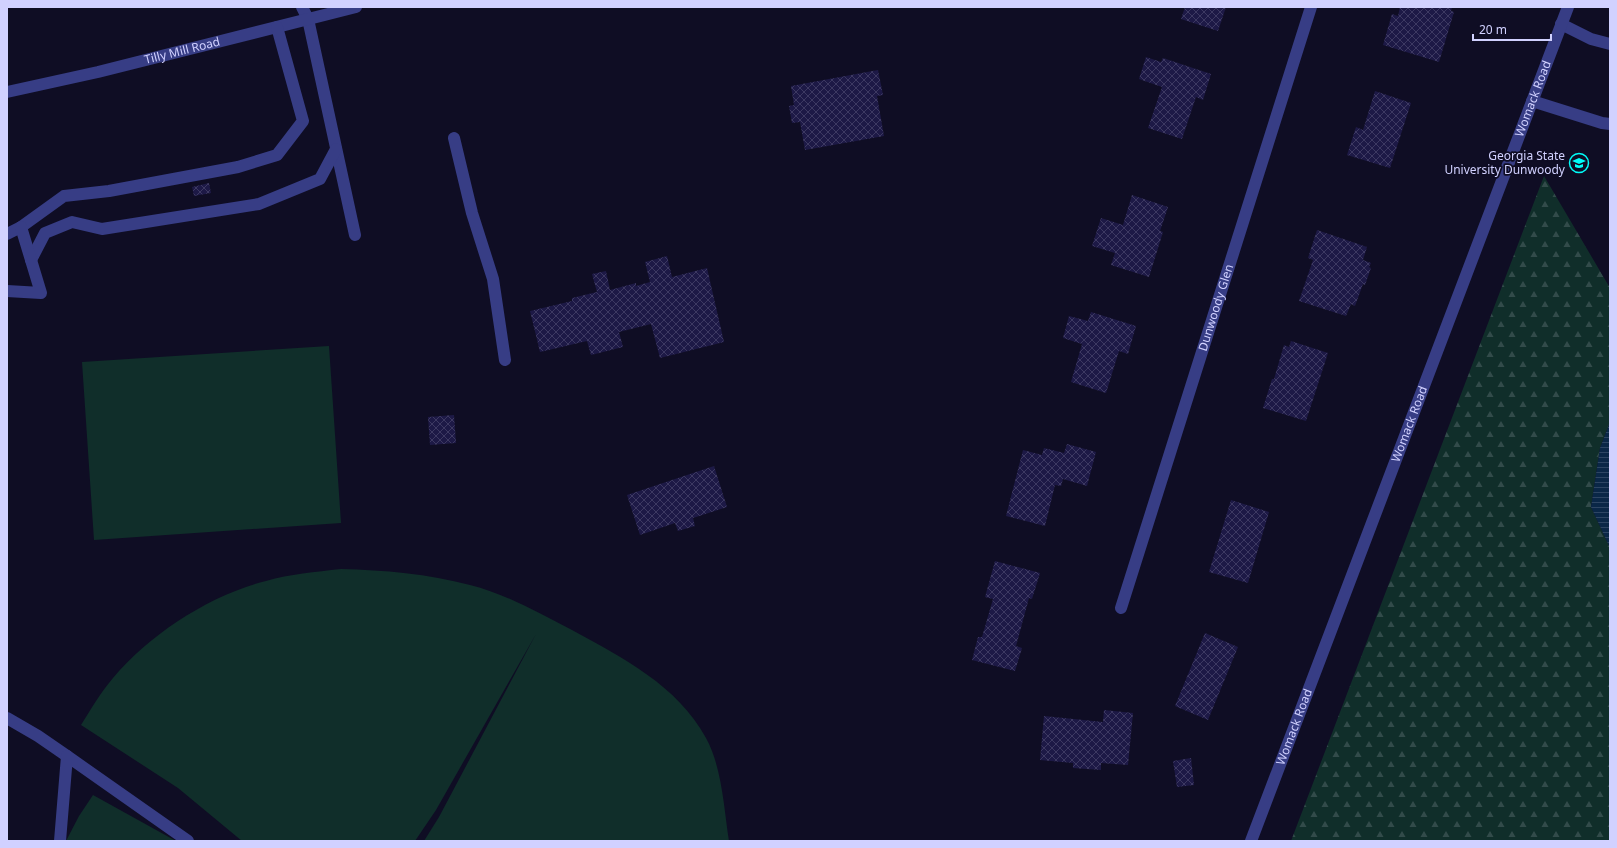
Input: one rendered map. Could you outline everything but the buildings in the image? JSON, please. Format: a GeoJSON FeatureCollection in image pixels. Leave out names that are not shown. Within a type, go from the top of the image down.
{"type":"FeatureCollection","features":[{"type":"Feature","properties":{"kind":"street"},"geometry":{"type":"LineString","coordinates":[[302,7],[308,19],[355,235]]}},
{"type":"Feature","properties":{"kind":"street","name":"Tilly Mill Road"},"geometry":{"type":"LineString","coordinates":[[7,92],[98,72],[356,7]]}},
{"type":"Feature","properties":{"kind":"street","name":"Dunwoody Glen"},"geometry":{"type":"LineString","coordinates":[[1121,608],[1311,7]]}},
{"type":"Feature","properties":{"kind":"street","name":"Womack Road"},"geometry":{"type":"LineString","coordinates":[[1251,841],[1568,7]]}},
{"type":"Feature","properties":{"kind":"street"},"geometry":{"type":"LineString","coordinates":[[1561,24],[1591,38],[1610,44]]}},
{"type":"Feature","properties":{"kind":"street"},"geometry":{"type":"LineString","coordinates":[[7,234],[21,227],[64,196],[109,191],[238,167],[277,155],[303,121],[277,27]]}},
{"type":"Feature","properties":{"kind":"street"},"geometry":{"type":"LineString","coordinates":[[1532,101],[1602,123],[1610,124]]}},
{"type":"Feature","properties":{"kind":"street"},"geometry":{"type":"LineString","coordinates":[[454,138],[472,213],[493,279],[505,360]]}},
{"type":"Feature","properties":{"kind":"street"},"geometry":{"type":"LineString","coordinates":[[30,260],[45,233],[72,222],[102,229],[258,204],[320,179],[336,149]]}},
{"type":"Feature","properties":{"kind":"street"},"geometry":{"type":"LineString","coordinates":[[7,290],[41,293],[21,227]]}},
{"type":"Feature","properties":{"kind":"street"},"geometry":{"type":"LineString","coordinates":[[7,718],[38,736],[188,841]]}},
{"type":"Feature","properties":{"kind":"street"},"geometry":{"type":"LineString","coordinates":[[60,841],[67,756]]}},
{"type":"Feature","properties":{"kind":"green space"},"geometry":{"type":"Polygon","coordinates":[[[1544,176],[1610,288],[1610,422],[1600,448],[1591,507],[1610,548],[1610,841],[1291,841],[1544,176]]]}},
{"type":"Feature","properties":{"kind":"green space"},"geometry":{"type":"Polygon","coordinates":[[[329,346],[341,523],[94,540],[82,362],[329,346]]]}},
{"type":"Feature","properties":{"kind":"green space"},"geometry":{"type":"Polygon","coordinates":[[[341,569],[373,570],[422,575],[454,581],[496,593],[522,604],[572,630],[610,651],[647,675],[680,703],[694,719],[706,738],[716,762],[719,775],[729,841],[424,841],[439,817],[536,634],[436,810],[415,841],[242,841],[178,788],[81,725],[104,689],[128,662],[145,646],[182,618],[203,606],[245,587],[284,577],[341,569]]]}},
{"type":"Feature","properties":{"kind":"green space"},"geometry":{"type":"Polygon","coordinates":[[[93,795],[176,841],[66,841],[79,816],[93,795]]]}},
{"type":"Feature","properties":{"kind":"water"},"geometry":{"type":"Polygon","coordinates":[[[1610,422],[1610,548],[1591,507],[1600,448],[1610,422]]]}},
{"type":"Feature","properties":{"kind":"place","name":"Georgia State University Dunwoody"},"geometry":{"type":"Point","coordinates":[1579,163]}}]}
